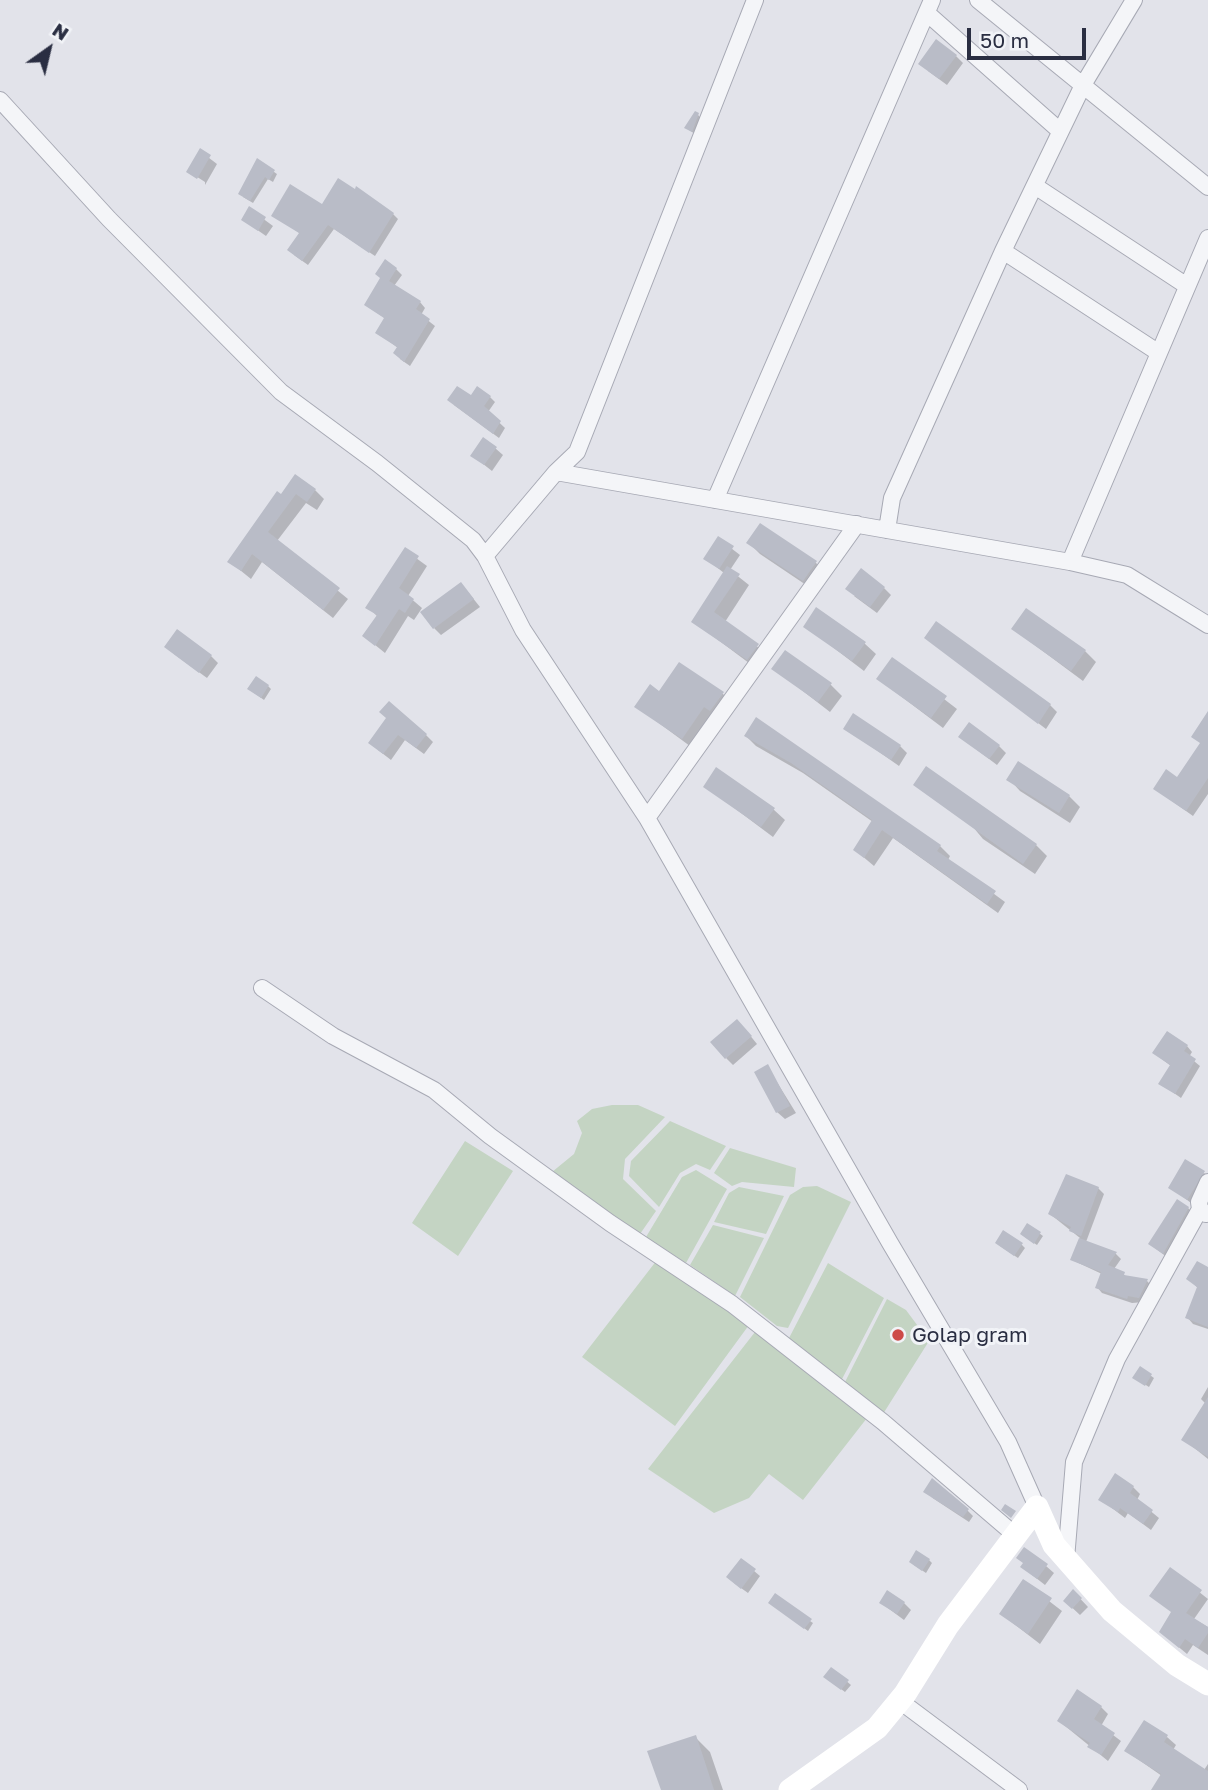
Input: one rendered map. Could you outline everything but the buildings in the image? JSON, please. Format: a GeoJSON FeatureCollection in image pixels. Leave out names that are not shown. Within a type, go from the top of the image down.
{"type":"FeatureCollection","features":[{"type":"Feature","properties":{"kind":"street"},"geometry":{"type":"LineString","coordinates":[[485,556],[556,472],[577,452],[755,0]]}},
{"type":"Feature","properties":{"kind":"street"},"geometry":{"type":"LineString","coordinates":[[978,0],[1208,187]]}},
{"type":"Feature","properties":{"kind":"street"},"geometry":{"type":"LineString","coordinates":[[887,530],[892,498],[1003,251],[1083,85],[1134,0]]}},
{"type":"Feature","properties":{"kind":"street"},"geometry":{"type":"LineString","coordinates":[[715,500],[930,7],[1060,131]]}},
{"type":"Feature","properties":{"kind":"street"},"geometry":{"type":"LineString","coordinates":[[0,100],[109,219],[281,392],[473,540],[485,556],[523,630],[648,818],[890,1244],[1008,1442],[1054,1545],[1112,1611],[1177,1665],[1208,1684]]}},
{"type":"Feature","properties":{"kind":"street"},"geometry":{"type":"LineString","coordinates":[[1035,186],[1187,286]]}},
{"type":"Feature","properties":{"kind":"street"},"geometry":{"type":"LineString","coordinates":[[1070,562],[1208,238]]}},
{"type":"Feature","properties":{"kind":"street"},"geometry":{"type":"LineString","coordinates":[[1003,251],[1159,353]]}},
{"type":"Feature","properties":{"kind":"street"},"geometry":{"type":"LineString","coordinates":[[556,472],[1070,562],[1127,575],[1208,625]]}},
{"type":"Feature","properties":{"kind":"street"},"geometry":{"type":"LineString","coordinates":[[648,818],[857,524]]}},
{"type":"Feature","properties":{"kind":"street"},"geometry":{"type":"LineString","coordinates":[[262,988],[333,1036],[433,1090],[490,1136],[610,1223],[732,1304],[883,1422],[1015,1535]]}},
{"type":"Feature","properties":{"kind":"street"},"geometry":{"type":"LineString","coordinates":[[1066,1559],[1074,1462],[1117,1359],[1204,1212],[1199,1202],[1208,1182]]}},
{"type":"Feature","properties":{"kind":"street"},"geometry":{"type":"LineString","coordinates":[[790,1790],[877,1728],[900,1700],[948,1625],[1037,1507]]}},
{"type":"Feature","properties":{"kind":"street"},"geometry":{"type":"LineString","coordinates":[[900,1700],[1019,1790]]}},
{"type":"Feature","properties":{"kind":"green space"},"geometry":{"type":"Polygon","coordinates":[[[612,1105],[638,1105],[665,1117],[625,1159],[623,1179],[656,1211],[640,1234],[552,1172],[574,1154],[582,1133],[577,1121],[592,1109],[612,1105]]]}},
{"type":"Feature","properties":{"kind":"green space"},"geometry":{"type":"Polygon","coordinates":[[[670,1121],[726,1146],[710,1170],[696,1164],[680,1173],[659,1207],[629,1176],[631,1161],[670,1121]]]}},
{"type":"Feature","properties":{"kind":"green space"},"geometry":{"type":"Polygon","coordinates":[[[465,1141],[513,1171],[458,1256],[412,1223],[465,1141]]]}},
{"type":"Feature","properties":{"kind":"green space"},"geometry":{"type":"Polygon","coordinates":[[[730,1148],[796,1168],[794,1187],[742,1182],[732,1186],[714,1173],[730,1148]]]}},
{"type":"Feature","properties":{"kind":"green space"},"geometry":{"type":"Polygon","coordinates":[[[696,1170],[727,1189],[686,1263],[646,1237],[682,1177],[696,1170]]]}},
{"type":"Feature","properties":{"kind":"green space"},"geometry":{"type":"Polygon","coordinates":[[[817,1186],[851,1202],[788,1328],[777,1326],[740,1297],[790,1195],[803,1187],[817,1186]]]}},
{"type":"Feature","properties":{"kind":"green space"},"geometry":{"type":"Polygon","coordinates":[[[739,1187],[784,1196],[766,1234],[714,1222],[729,1193],[739,1187]]]}},
{"type":"Feature","properties":{"kind":"green space"},"geometry":{"type":"Polygon","coordinates":[[[713,1225],[764,1238],[735,1296],[690,1265],[713,1225]]]}},
{"type":"Feature","properties":{"kind":"green space"},"geometry":{"type":"Polygon","coordinates":[[[657,1260],[749,1325],[675,1426],[582,1357],[657,1260]]]}},
{"type":"Feature","properties":{"kind":"green space"},"geometry":{"type":"Polygon","coordinates":[[[828,1263],[884,1298],[841,1381],[788,1340],[828,1263]]]}},
{"type":"Feature","properties":{"kind":"green space"},"geometry":{"type":"Polygon","coordinates":[[[887,1299],[906,1310],[929,1341],[883,1414],[845,1382],[887,1299]]]}},
{"type":"Feature","properties":{"kind":"green space"},"geometry":{"type":"Polygon","coordinates":[[[755,1332],[867,1418],[803,1500],[769,1474],[749,1498],[714,1513],[648,1469],[755,1332]]]}},
{"type":"Feature","properties":{"kind":"place","name":"Golap gram"},"geometry":{"type":"Point","coordinates":[898,1335]}}]}
